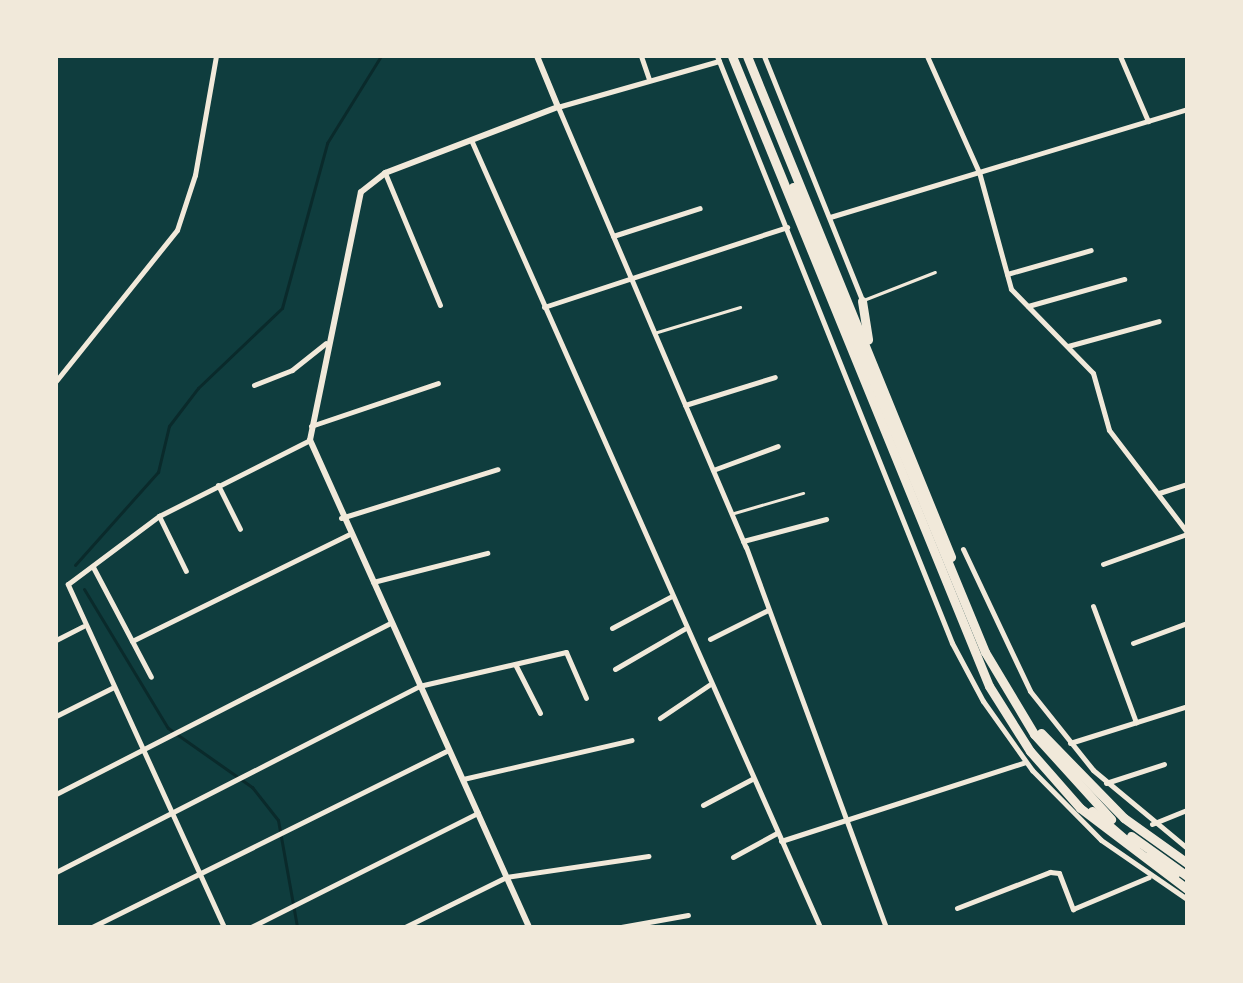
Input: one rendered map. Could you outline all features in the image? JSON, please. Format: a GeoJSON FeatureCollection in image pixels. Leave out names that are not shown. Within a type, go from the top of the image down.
{"type":"FeatureCollection","features":[{"type":"Feature","properties":{"kind":"highway"},"geometry":{"type":"LineString","coordinates":[[731,56],[935,555],[997,694],[1052,773],[1142,854],[1187,883]]}},
{"type":"Feature","properties":{"kind":"highway"},"geometry":{"type":"LineString","coordinates":[[731,56],[989,686],[1030,751],[1080,808],[1187,889]]}},
{"type":"Feature","properties":{"kind":"highway"},"geometry":{"type":"LineString","coordinates":[[739,56],[1008,695],[1071,780],[1187,876]]}},
{"type":"Feature","properties":{"kind":"highway"},"geometry":{"type":"LineString","coordinates":[[747,56],[1013,692],[1064,762],[1187,863]]}},
{"type":"Feature","properties":{"kind":"highway"},"geometry":{"type":"LineString","coordinates":[[862,301],[868,343]]}},
{"type":"Feature","properties":{"kind":"street"},"geometry":{"type":"LineString","coordinates":[[56,381],[177,230],[195,175],[216,56]]}},
{"type":"Feature","properties":{"kind":"street"},"geometry":{"type":"LineString","coordinates":[[537,56],[743,541],[886,927]]}},
{"type":"Feature","properties":{"kind":"street"},"geometry":{"type":"LineString","coordinates":[[641,56],[649,79]]}},
{"type":"Feature","properties":{"kind":"street"},"geometry":{"type":"LineString","coordinates":[[764,56],[862,301]]}},
{"type":"Feature","properties":{"kind":"street"},"geometry":{"type":"LineString","coordinates":[[927,56],[979,172],[1007,274],[1028,306],[1093,373],[1109,430],[1187,533],[1103,564]]}},
{"type":"Feature","properties":{"kind":"street"},"geometry":{"type":"LineString","coordinates":[[1120,56],[1148,121]]}},
{"type":"Feature","properties":{"kind":"street"},"geometry":{"type":"LineString","coordinates":[[529,927],[341,518],[310,440],[326,343],[356,202],[385,173],[558,107],[718,59],[923,558],[952,643],[1025,762],[1101,840],[1149,877],[1187,899]]}},
{"type":"Feature","properties":{"kind":"street"},"geometry":{"type":"LineString","coordinates":[[830,217],[1187,109]]}},
{"type":"Feature","properties":{"kind":"street"},"geometry":{"type":"LineString","coordinates":[[472,142],[684,629],[820,927]]}},
{"type":"Feature","properties":{"kind":"street"},"geometry":{"type":"LineString","coordinates":[[385,173],[440,305]]}},
{"type":"Feature","properties":{"kind":"street"},"geometry":{"type":"LineString","coordinates":[[613,236],[700,208]]}},
{"type":"Feature","properties":{"kind":"street"},"geometry":{"type":"LineString","coordinates":[[544,307],[787,227]]}},
{"type":"Feature","properties":{"kind":"street"},"geometry":{"type":"LineString","coordinates":[[1007,274],[1091,250]]}},
{"type":"Feature","properties":{"kind":"street"},"geometry":{"type":"LineString","coordinates":[[1028,306],[1124,279]]}},
{"type":"Feature","properties":{"kind":"street"},"geometry":{"type":"LineString","coordinates":[[1068,346],[1159,321]]}},
{"type":"Feature","properties":{"kind":"street"},"geometry":{"type":"LineString","coordinates":[[254,385],[292,370],[326,343]]}},
{"type":"Feature","properties":{"kind":"street"},"geometry":{"type":"LineString","coordinates":[[685,405],[775,377]]}},
{"type":"Feature","properties":{"kind":"street"},"geometry":{"type":"LineString","coordinates":[[310,426],[438,383]]}},
{"type":"Feature","properties":{"kind":"street"},"geometry":{"type":"LineString","coordinates":[[224,927],[83,626],[68,584],[159,516],[310,440]]}},
{"type":"Feature","properties":{"kind":"street"},"geometry":{"type":"LineString","coordinates":[[713,470],[778,446]]}},
{"type":"Feature","properties":{"kind":"street"},"geometry":{"type":"LineString","coordinates":[[341,518],[498,469]]}},
{"type":"Feature","properties":{"kind":"street"},"geometry":{"type":"LineString","coordinates":[[1159,493],[1187,484]]}},
{"type":"Feature","properties":{"kind":"street"},"geometry":{"type":"LineString","coordinates":[[218,485],[240,529]]}},
{"type":"Feature","properties":{"kind":"street"},"geometry":{"type":"LineString","coordinates":[[159,516],[186,571]]}},
{"type":"Feature","properties":{"kind":"street"},"geometry":{"type":"LineString","coordinates":[[743,541],[826,519]]}},
{"type":"Feature","properties":{"kind":"street"},"geometry":{"type":"LineString","coordinates":[[132,641],[349,534]]}},
{"type":"Feature","properties":{"kind":"street"},"geometry":{"type":"LineString","coordinates":[[963,549],[1009,652],[1070,743],[1106,783],[1152,824],[1187,848]]}},
{"type":"Feature","properties":{"kind":"street"},"geometry":{"type":"LineString","coordinates":[[372,582],[487,553]]}},
{"type":"Feature","properties":{"kind":"street"},"geometry":{"type":"LineString","coordinates":[[923,558],[935,555]]}},
{"type":"Feature","properties":{"kind":"street"},"geometry":{"type":"LineString","coordinates":[[93,567],[151,677]]}},
{"type":"Feature","properties":{"kind":"street"},"geometry":{"type":"LineString","coordinates":[[612,628],[670,597]]}},
{"type":"Feature","properties":{"kind":"street"},"geometry":{"type":"LineString","coordinates":[[1093,606],[1136,722]]}},
{"type":"Feature","properties":{"kind":"street"},"geometry":{"type":"LineString","coordinates":[[710,639],[768,610]]}},
{"type":"Feature","properties":{"kind":"street"},"geometry":{"type":"LineString","coordinates":[[56,794],[390,623]]}},
{"type":"Feature","properties":{"kind":"street"},"geometry":{"type":"LineString","coordinates":[[1133,643],[1187,623]]}},
{"type":"Feature","properties":{"kind":"street"},"geometry":{"type":"LineString","coordinates":[[56,640],[83,626]]}},
{"type":"Feature","properties":{"kind":"street"},"geometry":{"type":"LineString","coordinates":[[615,669],[684,629]]}},
{"type":"Feature","properties":{"kind":"street"},"geometry":{"type":"LineString","coordinates":[[56,872],[419,686],[566,652],[586,698]]}},
{"type":"Feature","properties":{"kind":"street"},"geometry":{"type":"LineString","coordinates":[[515,664],[540,713]]}},
{"type":"Feature","properties":{"kind":"street"},"geometry":{"type":"LineString","coordinates":[[660,718],[710,685]]}},
{"type":"Feature","properties":{"kind":"street"},"geometry":{"type":"LineString","coordinates":[[56,716],[112,688]]}},
{"type":"Feature","properties":{"kind":"street"},"geometry":{"type":"LineString","coordinates":[[1070,743],[1187,706]]}},
{"type":"Feature","properties":{"kind":"street"},"geometry":{"type":"LineString","coordinates":[[463,779],[632,740]]}},
{"type":"Feature","properties":{"kind":"street"},"geometry":{"type":"LineString","coordinates":[[92,927],[449,750]]}},
{"type":"Feature","properties":{"kind":"street"},"geometry":{"type":"LineString","coordinates":[[781,841],[1025,762]]}},
{"type":"Feature","properties":{"kind":"street"},"geometry":{"type":"LineString","coordinates":[[1106,783],[1164,764]]}},
{"type":"Feature","properties":{"kind":"street"},"geometry":{"type":"LineString","coordinates":[[703,805],[753,779]]}},
{"type":"Feature","properties":{"kind":"street"},"geometry":{"type":"LineString","coordinates":[[1152,824],[1187,810]]}},
{"type":"Feature","properties":{"kind":"street"},"geometry":{"type":"LineString","coordinates":[[251,927],[478,813]]}},
{"type":"Feature","properties":{"kind":"street"},"geometry":{"type":"LineString","coordinates":[[733,857],[777,833]]}},
{"type":"Feature","properties":{"kind":"street"},"geometry":{"type":"LineString","coordinates":[[405,927],[506,877],[648,856]]}},
{"type":"Feature","properties":{"kind":"street"},"geometry":{"type":"LineString","coordinates":[[957,908],[1050,872],[1059,873],[1073,909],[1149,877]]}},
{"type":"Feature","properties":{"kind":"street"},"geometry":{"type":"LineString","coordinates":[[621,927],[688,915]]}},
{"type":"Feature","properties":{"kind":"lane"},"geometry":{"type":"LineString","coordinates":[[862,301],[935,272]]}},
{"type":"Feature","properties":{"kind":"lane"},"geometry":{"type":"LineString","coordinates":[[654,333],[740,307]]}},
{"type":"Feature","properties":{"kind":"lane"},"geometry":{"type":"LineString","coordinates":[[732,514],[803,493]]}},
{"type":"Feature","properties":{"kind":"waterway"},"geometry":{"type":"LineString","coordinates":[[75,565],[158,472],[169,426],[198,388],[282,308],[327,143],[381,56]]}},
{"type":"Feature","properties":{"kind":"waterway"},"geometry":{"type":"LineString","coordinates":[[84,589],[168,728],[252,787],[278,820],[297,927]]}}]}
